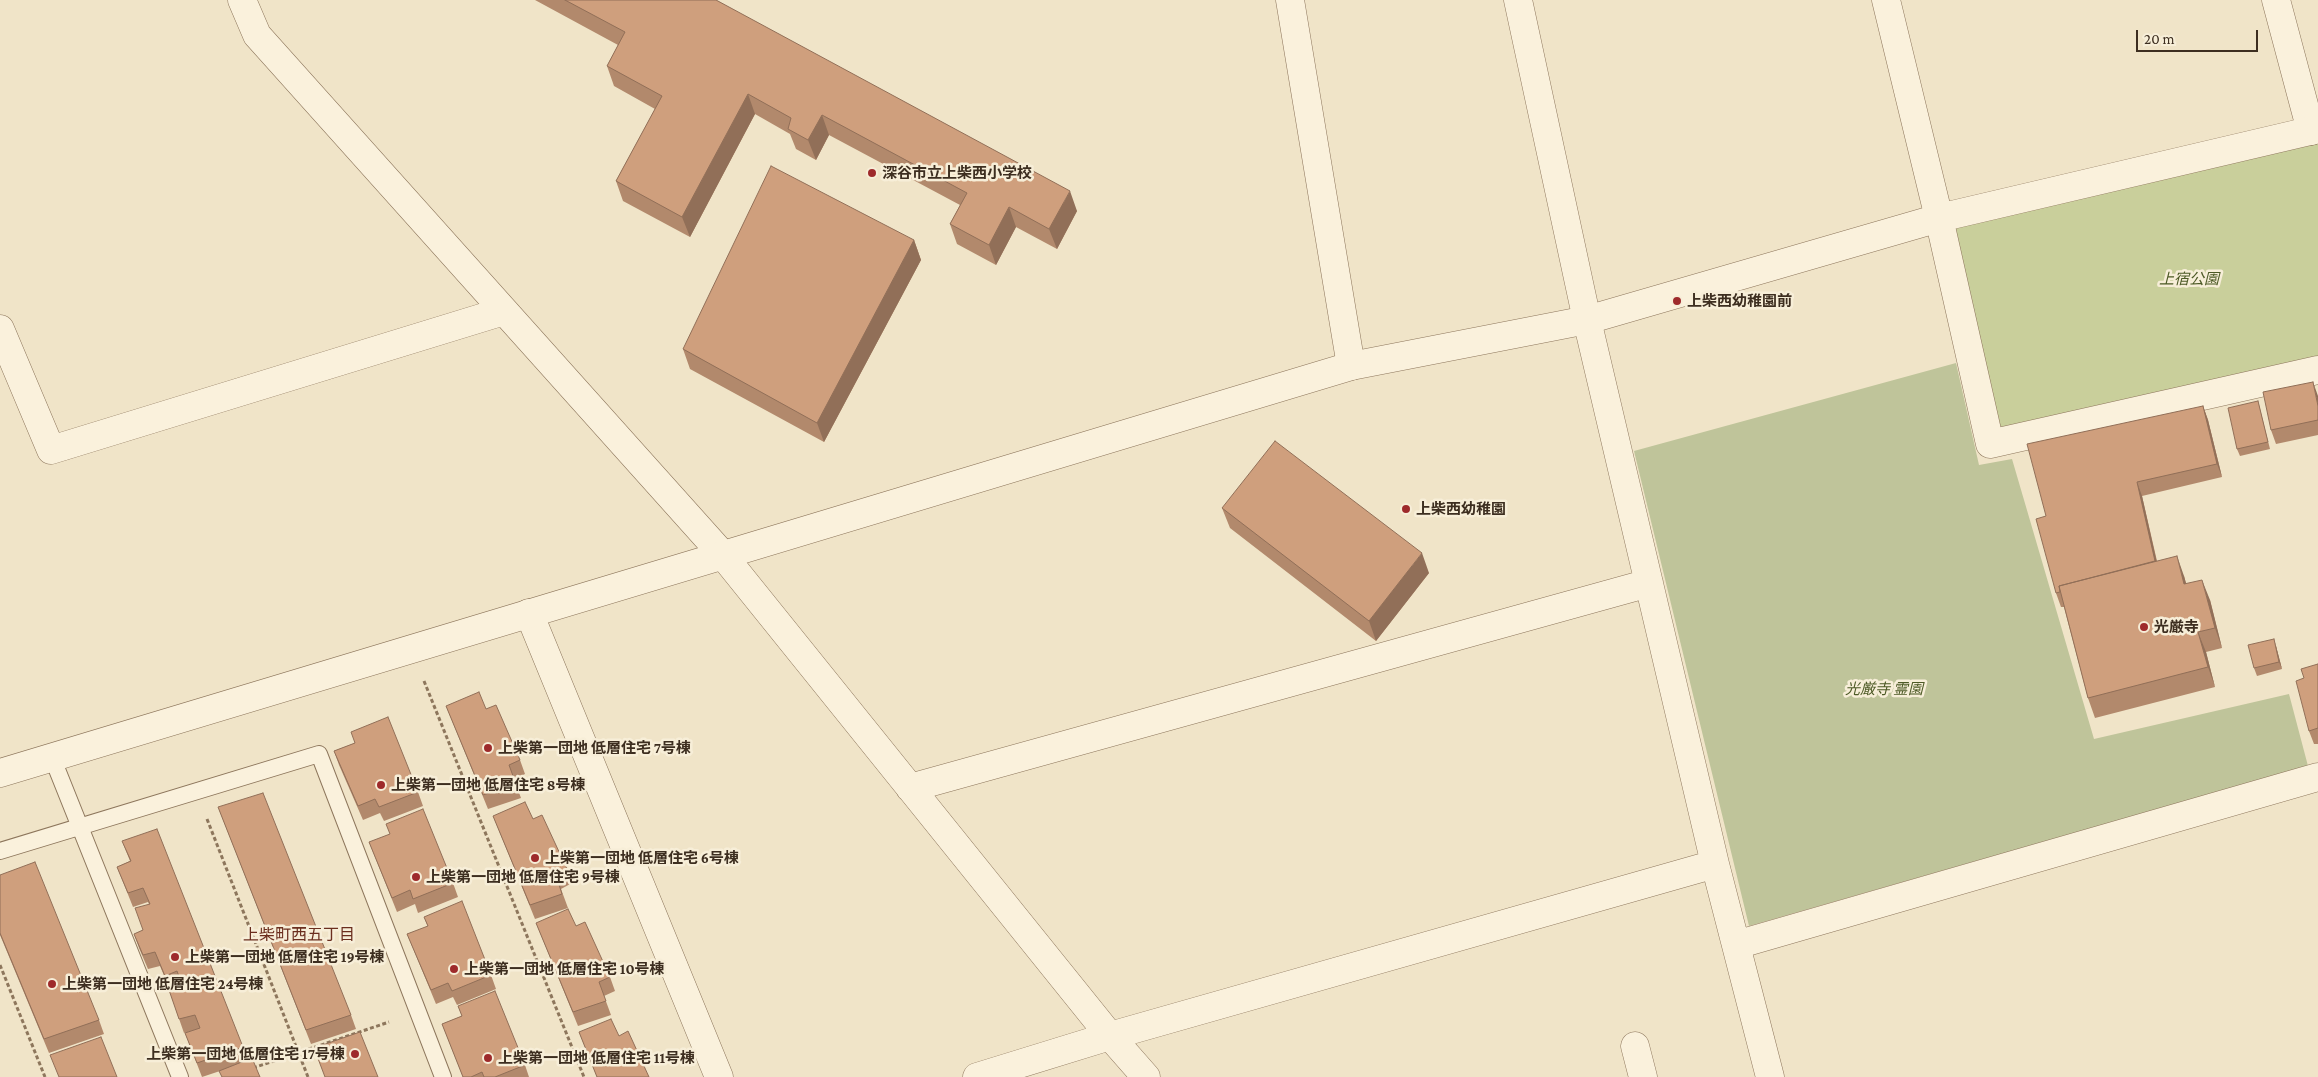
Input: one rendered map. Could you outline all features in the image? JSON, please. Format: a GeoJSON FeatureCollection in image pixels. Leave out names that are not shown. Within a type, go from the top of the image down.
{"type":"FeatureCollection","features":[{"type":"Feature","properties":{"kind":"street"},"geometry":{"type":"LineString","coordinates":[[242,0],[257,35],[722,554],[1110,1036],[1146,1077]]}},
{"type":"Feature","properties":{"kind":"street"},"geometry":{"type":"LineString","coordinates":[[1290,0],[1351,366]]}},
{"type":"Feature","properties":{"kind":"street"},"geometry":{"type":"LineString","coordinates":[[1518,0],[1587,320],[1715,864],[1770,1077]]}},
{"type":"Feature","properties":{"kind":"street"},"geometry":{"type":"LineString","coordinates":[[1886,0],[1939,218],[1990,444],[2318,370]]}},
{"type":"Feature","properties":{"kind":"street"},"geometry":{"type":"LineString","coordinates":[[0,773],[1351,366],[1587,320],[1939,218],[2314,130],[2276,0]]}},
{"type":"Feature","properties":{"kind":"street"},"geometry":{"type":"LineString","coordinates":[[0,329],[51,450],[504,311]]}},
{"type":"Feature","properties":{"kind":"street"},"geometry":{"type":"LineString","coordinates":[[910,788],[1649,583]]}},
{"type":"Feature","properties":{"kind":"street"},"geometry":{"type":"LineString","coordinates":[[528,613],[719,1077]]}},
{"type":"Feature","properties":{"kind":"street"},"geometry":{"type":"LineString","coordinates":[[1736,945],[2318,777]]}},
{"type":"Feature","properties":{"kind":"street"},"geometry":{"type":"LineString","coordinates":[[976,1077],[1110,1036],[1715,864]]}},
{"type":"Feature","properties":{"kind":"street"},"geometry":{"type":"LineString","coordinates":[[1635,1046],[1643,1077]]}},
{"type":"Feature","properties":{"kind":"lane"},"geometry":{"type":"LineString","coordinates":[[0,851],[319,754],[443,1077]]}},
{"type":"Feature","properties":{"kind":"lane"},"geometry":{"type":"LineString","coordinates":[[52,758],[180,1077]]}},
{"type":"Feature","properties":{"kind":"path"},"geometry":{"type":"LineString","coordinates":[[435,707],[584,1077]]}},
{"type":"Feature","properties":{"kind":"path"},"geometry":{"type":"LineString","coordinates":[[196,792],[308,1077]]}},
{"type":"Feature","properties":{"kind":"path"},"geometry":{"type":"LineString","coordinates":[[0,965],[45,1077]]}},
{"type":"Feature","properties":{"kind":"path"},"geometry":{"type":"LineString","coordinates":[[246,1071],[418,1012]]}},
{"type":"Feature","properties":{"kind":"green space","name":"上宿公園"},"geometry":{"type":"Polygon","coordinates":[[[2318,127],[2318,370],[1990,444],[1939,218],[2318,127]]]}},
{"type":"Feature","properties":{"kind":"green space","name":"光厳寺 霊園"},"geometry":{"type":"Polygon","coordinates":[[[1956,363],[1979,465],[2012,459],[2094,739],[2289,694],[2308,766],[1749,926],[1634,451],[1956,363]]]}},
{"type":"Feature","properties":{"kind":"building"},"geometry":{"type":"Polygon","coordinates":[[[565,0],[716,0],[1070,191],[1049,229],[1009,207],[989,245],[950,224],[967,193],[822,115],[808,140],[788,129],[791,118],[748,94],[682,217],[616,181],[662,96],[607,66],[625,32],[565,0]]]}},
{"type":"Feature","properties":{"kind":"building"},"geometry":{"type":"Polygon","coordinates":[[[771,166],[914,240],[817,423],[683,349],[771,166]]]}},
{"type":"Feature","properties":{"kind":"building"},"geometry":{"type":"Polygon","coordinates":[[[2313,382],[2318,406],[2318,420],[2271,430],[2263,392],[2313,382]]]}},
{"type":"Feature","properties":{"kind":"building"},"geometry":{"type":"Polygon","coordinates":[[[2258,401],[2268,442],[2237,449],[2228,408],[2258,401]]]}},
{"type":"Feature","properties":{"kind":"building"},"geometry":{"type":"Polygon","coordinates":[[[2203,406],[2217,464],[2137,482],[2155,561],[2059,586],[2060,592],[2056,593],[2036,519],[2046,516],[2027,444],[2203,406]]]}},
{"type":"Feature","properties":{"kind":"building"},"geometry":{"type":"Polygon","coordinates":[[[1275,441],[1422,553],[1369,621],[1222,508],[1275,441]]]}},
{"type":"Feature","properties":{"kind":"building","name":"光厳寺"},"geometry":{"type":"Polygon","coordinates":[[[2177,556],[2184,584],[2202,580],[2215,628],[2198,632],[2208,667],[2088,698],[2059,586],[2177,556]]]}},
{"type":"Feature","properties":{"kind":"building"},"geometry":{"type":"Polygon","coordinates":[[[2274,639],[2279,662],[2254,668],[2248,645],[2274,639]]]}},
{"type":"Feature","properties":{"kind":"building"},"geometry":{"type":"Polygon","coordinates":[[[2318,664],[2318,728],[2309,731],[2296,681],[2304,678],[2301,669],[2318,664]]]}},
{"type":"Feature","properties":{"kind":"building","name":"上柴第一団地 低層住宅 7号棟"},"geometry":{"type":"Polygon","coordinates":[[[479,692],[486,709],[496,705],[520,760],[509,765],[516,784],[483,795],[446,706],[479,692]]]}},
{"type":"Feature","properties":{"kind":"building","name":"上柴第一団地 低層住宅 8号棟"},"geometry":{"type":"Polygon","coordinates":[[[388,717],[418,792],[379,807],[375,799],[358,806],[334,751],[355,743],[351,732],[388,717]]]}},
{"type":"Feature","properties":{"kind":"building"},"geometry":{"type":"Polygon","coordinates":[[[263,793],[351,1015],[306,1030],[218,807],[263,793]]]}},
{"type":"Feature","properties":{"kind":"building","name":"上柴第一団地 低層住宅 6号棟"},"geometry":{"type":"Polygon","coordinates":[[[525,802],[533,819],[542,815],[567,869],[556,875],[562,894],[530,905],[493,816],[525,802]]]}},
{"type":"Feature","properties":{"kind":"building","name":"上柴第一団地 低層住宅 9号棟"},"geometry":{"type":"Polygon","coordinates":[[[423,809],[453,883],[413,899],[410,890],[392,898],[369,842],[390,834],[386,824],[423,809]]]}},
{"type":"Feature","properties":{"kind":"building","name":"上柴第一団地 低層住宅 19号棟"},"geometry":{"type":"Polygon","coordinates":[[[157,829],[243,1047],[197,1063],[185,1033],[200,1028],[195,1015],[179,1019],[169,990],[182,985],[177,971],[165,976],[155,952],[143,955],[134,934],[143,930],[135,908],[150,904],[143,888],[128,893],[117,867],[131,861],[122,841],[157,829]]]}},
{"type":"Feature","properties":{"kind":"building","name":"上柴第一団地 低層住宅 24号棟"},"geometry":{"type":"Polygon","coordinates":[[[35,862],[99,1020],[44,1039],[0,933],[0,875],[35,862]]]}},
{"type":"Feature","properties":{"kind":"building","name":"上柴第一団地 低層住宅 10号棟"},"geometry":{"type":"Polygon","coordinates":[[[462,901],[491,975],[452,991],[448,983],[431,990],[407,934],[428,926],[424,917],[462,901]]]}},
{"type":"Feature","properties":{"kind":"building"},"geometry":{"type":"Polygon","coordinates":[[[568,909],[576,926],[585,922],[610,977],[599,982],[606,1001],[573,1012],[536,923],[568,909]]]}},
{"type":"Feature","properties":{"kind":"building","name":"上柴第一団地 低層住宅 11号棟"},"geometry":{"type":"Polygon","coordinates":[[[495,991],[525,1065],[495,1077],[484,1077],[482,1072],[471,1077],[463,1077],[442,1024],[462,1016],[458,1006],[495,991]]]}},
{"type":"Feature","properties":{"kind":"building"},"geometry":{"type":"Polygon","coordinates":[[[611,1019],[619,1036],[628,1031],[649,1077],[597,1077],[579,1032],[611,1019]]]}},
{"type":"Feature","properties":{"kind":"building","name":"上柴第一団地 低層住宅 17号棟"},"geometry":{"type":"Polygon","coordinates":[[[360,1032],[378,1077],[325,1077],[314,1048],[360,1032]]]}},
{"type":"Feature","properties":{"kind":"building"},"geometry":{"type":"Polygon","coordinates":[[[101,1037],[117,1077],[59,1077],[50,1055],[101,1037]]]}},
{"type":"Feature","properties":{"kind":"building"},"geometry":{"type":"Polygon","coordinates":[[[252,1058],[260,1077],[222,1077],[219,1071],[252,1058]]]}},
{"type":"Feature","properties":{"kind":"place","name":"深谷市立上柴西小学校"},"geometry":{"type":"Point","coordinates":[872,173]}},
{"type":"Feature","properties":{"kind":"place","name":"上柴西幼稚園前"},"geometry":{"type":"Point","coordinates":[1677,301]}},
{"type":"Feature","properties":{"kind":"place","name":"上柴西幼稚園"},"geometry":{"type":"Point","coordinates":[1406,509]}},
{"type":"Feature","properties":{"kind":"place","name":"光厳寺"},"geometry":{"type":"Point","coordinates":[2144,627]}},
{"type":"Feature","properties":{"kind":"place","name":"上柴第一団地 低層住宅 7号棟"},"geometry":{"type":"Point","coordinates":[488,748]}},
{"type":"Feature","properties":{"kind":"place","name":"上柴第一団地 低層住宅 8号棟"},"geometry":{"type":"Point","coordinates":[381,785]}},
{"type":"Feature","properties":{"kind":"place","name":"上柴第一団地 低層住宅 6号棟"},"geometry":{"type":"Point","coordinates":[535,858]}},
{"type":"Feature","properties":{"kind":"place","name":"上柴第一団地 低層住宅 9号棟"},"geometry":{"type":"Point","coordinates":[416,877]}},
{"type":"Feature","properties":{"kind":"place","name":"上柴第一団地 低層住宅 19号棟"},"geometry":{"type":"Point","coordinates":[175,957]}},
{"type":"Feature","properties":{"kind":"place","name":"上柴第一団地 低層住宅 10号棟"},"geometry":{"type":"Point","coordinates":[454,969]}},
{"type":"Feature","properties":{"kind":"place","name":"上柴第一団地 低層住宅 24号棟"},"geometry":{"type":"Point","coordinates":[52,984]}},
{"type":"Feature","properties":{"kind":"place","name":"上柴第一団地 低層住宅 17号棟"},"geometry":{"type":"Point","coordinates":[355,1054]}},
{"type":"Feature","properties":{"kind":"place","name":"上柴第一団地 低層住宅 11号棟"},"geometry":{"type":"Point","coordinates":[488,1058]}},
{"type":"Feature","properties":{"kind":"district","name":"上柴町西五丁目"},"geometry":{"type":"Point","coordinates":[299,935]}}]}
